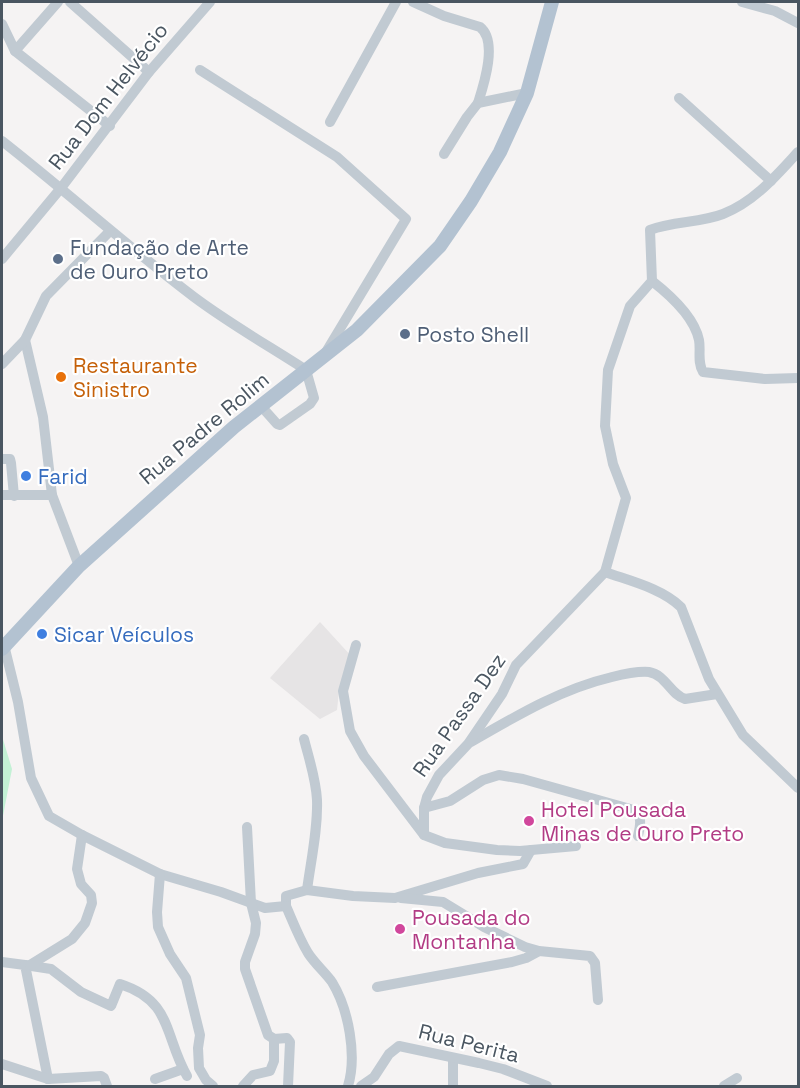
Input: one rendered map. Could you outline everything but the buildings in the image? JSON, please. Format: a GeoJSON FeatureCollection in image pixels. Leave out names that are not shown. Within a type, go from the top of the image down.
{"type":"FeatureCollection","features":[{"type":"Feature","properties":{"kind":"main road","name":"Rua Padre Rolim"},"geometry":{"type":"LineString","coordinates":[[3,647],[79,566],[234,427],[322,359],[365,322],[440,246],[471,201],[500,152],[527,93],[552,2]]}},
{"type":"Feature","properties":{"kind":"street"},"geometry":{"type":"LineString","coordinates":[[15,51],[58,2]]}},
{"type":"Feature","properties":{"kind":"street"},"geometry":{"type":"LineString","coordinates":[[70,2],[149,72]]}},
{"type":"Feature","properties":{"kind":"street","name":"Rua Dom Helvécio"},"geometry":{"type":"LineString","coordinates":[[2,259],[110,126],[149,72],[210,2]]}},
{"type":"Feature","properties":{"kind":"street"},"geometry":{"type":"LineString","coordinates":[[330,122],[396,2]]}},
{"type":"Feature","properties":{"kind":"street"},"geometry":{"type":"LineString","coordinates":[[413,2],[444,16],[480,27],[484,30],[488,44],[487,69],[478,103],[444,154]]}},
{"type":"Feature","properties":{"kind":"street"},"geometry":{"type":"LineString","coordinates":[[742,2],[775,11],[798,23]]}},
{"type":"Feature","properties":{"kind":"street"},"geometry":{"type":"LineString","coordinates":[[2,24],[15,51],[110,126]]}},
{"type":"Feature","properties":{"kind":"street"},"geometry":{"type":"LineString","coordinates":[[200,70],[337,157],[406,219],[322,359]]}},
{"type":"Feature","properties":{"kind":"street"},"geometry":{"type":"LineString","coordinates":[[478,103],[527,93]]}},
{"type":"Feature","properties":{"kind":"street"},"geometry":{"type":"LineString","coordinates":[[679,98],[771,181]]}},
{"type":"Feature","properties":{"kind":"street"},"geometry":{"type":"LineString","coordinates":[[2,141],[196,299],[306,370],[313,396],[310,404],[280,425],[261,406]]}},
{"type":"Feature","properties":{"kind":"street"},"geometry":{"type":"LineString","coordinates":[[798,152],[771,181],[747,202],[722,214],[650,230],[652,281],[671,296],[692,323],[699,341],[700,367],[703,372],[765,379],[798,378]]}},
{"type":"Feature","properties":{"kind":"street"},"geometry":{"type":"LineString","coordinates":[[2,364],[25,340],[46,296],[110,231]]}},
{"type":"Feature","properties":{"kind":"street","name":"Rua Passa Dez"},"geometry":{"type":"LineString","coordinates":[[424,835],[424,808],[427,797],[439,775],[468,744],[502,694],[516,665],[605,572],[626,498],[613,464],[605,426],[608,370],[630,306],[652,281]]}},
{"type":"Feature","properties":{"kind":"street"},"geometry":{"type":"LineString","coordinates":[[25,340],[43,417],[52,495],[79,566]]}},
{"type":"Feature","properties":{"kind":"street"},"geometry":{"type":"LineString","coordinates":[[2,459],[10,459],[14,496]]}},
{"type":"Feature","properties":{"kind":"street"},"geometry":{"type":"LineString","coordinates":[[2,495],[52,495]]}},
{"type":"Feature","properties":{"kind":"street"},"geometry":{"type":"LineString","coordinates":[[605,572],[658,592],[681,607],[709,680],[743,735],[798,788]]}},
{"type":"Feature","properties":{"kind":"street"},"geometry":{"type":"LineString","coordinates":[[356,645],[343,691],[350,731],[371,765],[424,835],[445,843],[497,850],[576,846]]}},
{"type":"Feature","properties":{"kind":"street"},"geometry":{"type":"LineString","coordinates":[[3,647],[18,702],[31,778],[49,816],[160,874],[265,908],[286,906]]}},
{"type":"Feature","properties":{"kind":"street"},"geometry":{"type":"LineString","coordinates":[[468,744],[515,716],[566,692],[631,673],[655,674],[685,699],[717,694]]}},
{"type":"Feature","properties":{"kind":"street"},"geometry":{"type":"LineString","coordinates":[[304,739],[313,772],[317,800],[307,890]]}},
{"type":"Feature","properties":{"kind":"street"},"geometry":{"type":"LineString","coordinates":[[424,808],[450,801],[490,777],[507,776],[634,810],[638,812],[640,820],[638,836]]}},
{"type":"Feature","properties":{"kind":"street"},"geometry":{"type":"LineString","coordinates":[[247,827],[251,903],[256,923],[245,969],[268,1035],[274,1038],[286,1038],[290,1042],[288,1086]]}},
{"type":"Feature","properties":{"kind":"street"},"geometry":{"type":"LineString","coordinates":[[27,965],[72,939],[85,923],[92,903],[90,895],[78,877],[82,835]]}},
{"type":"Feature","properties":{"kind":"street"},"geometry":{"type":"LineString","coordinates":[[395,898],[478,873],[523,864],[531,850]]}},
{"type":"Feature","properties":{"kind":"street"},"geometry":{"type":"LineString","coordinates":[[160,874],[158,927],[170,954],[186,978],[200,1035],[199,1068],[206,1080],[213,1086]]}},
{"type":"Feature","properties":{"kind":"street"},"geometry":{"type":"LineString","coordinates":[[348,1086],[352,1067],[352,1046],[338,994],[329,978],[308,953],[286,906],[286,896],[307,890],[353,896],[443,902],[525,947],[539,951],[590,956],[595,963],[598,1000]]}},
{"type":"Feature","properties":{"kind":"street"},"geometry":{"type":"LineString","coordinates":[[377,987],[512,962],[539,951]]}},
{"type":"Feature","properties":{"kind":"street"},"geometry":{"type":"LineString","coordinates":[[2,962],[51,969],[81,992],[111,1006],[120,984],[145,994],[167,1023],[185,1072],[155,1079]]}},
{"type":"Feature","properties":{"kind":"street"},"geometry":{"type":"LineString","coordinates":[[27,965],[48,1079]]}},
{"type":"Feature","properties":{"kind":"street"},"geometry":{"type":"LineString","coordinates":[[243,1086],[258,1072],[270,1071],[273,1066],[274,1038]]}},
{"type":"Feature","properties":{"kind":"street","name":"Rua Perita"},"geometry":{"type":"LineString","coordinates":[[362,1086],[374,1077],[389,1054],[399,1046],[479,1063],[524,1082],[547,1086]]}},
{"type":"Feature","properties":{"kind":"street"},"geometry":{"type":"LineString","coordinates":[[453,1058],[453,1086]]}},
{"type":"Feature","properties":{"kind":"street"},"geometry":{"type":"LineString","coordinates":[[2,1064],[68,1083],[101,1076],[106,1084]]}},
{"type":"Feature","properties":{"kind":"street"},"geometry":{"type":"LineString","coordinates":[[724,1086],[737,1078]]}},
{"type":"Feature","properties":{"kind":"shaded area"},"geometry":{"type":"Polygon","coordinates":[[[320,622],[352,657],[339,691],[337,710],[320,719],[270,678],[320,622]]]}},
{"type":"Feature","properties":{"kind":"green space"},"geometry":{"type":"Polygon","coordinates":[[[2,736],[12,769],[2,821],[2,736]]]}},
{"type":"Feature","properties":{"kind":"place","name":"Fundação de Arte de Ouro Preto"},"geometry":{"type":"Point","coordinates":[58,259]}},
{"type":"Feature","properties":{"kind":"place","name":"Posto Shell"},"geometry":{"type":"Point","coordinates":[405,334]}},
{"type":"Feature","properties":{"kind":"place","name":"Restaurante Sinistro"},"geometry":{"type":"Point","coordinates":[61,377]}},
{"type":"Feature","properties":{"kind":"place","name":"Farid"},"geometry":{"type":"Point","coordinates":[26,476]}},
{"type":"Feature","properties":{"kind":"place","name":"Sicar Veículos"},"geometry":{"type":"Point","coordinates":[42,634]}},
{"type":"Feature","properties":{"kind":"place","name":"Hotel Pousada Minas de Ouro Preto"},"geometry":{"type":"Point","coordinates":[529,821]}},
{"type":"Feature","properties":{"kind":"place","name":"Pousada do Montanha"},"geometry":{"type":"Point","coordinates":[400,929]}}]}
